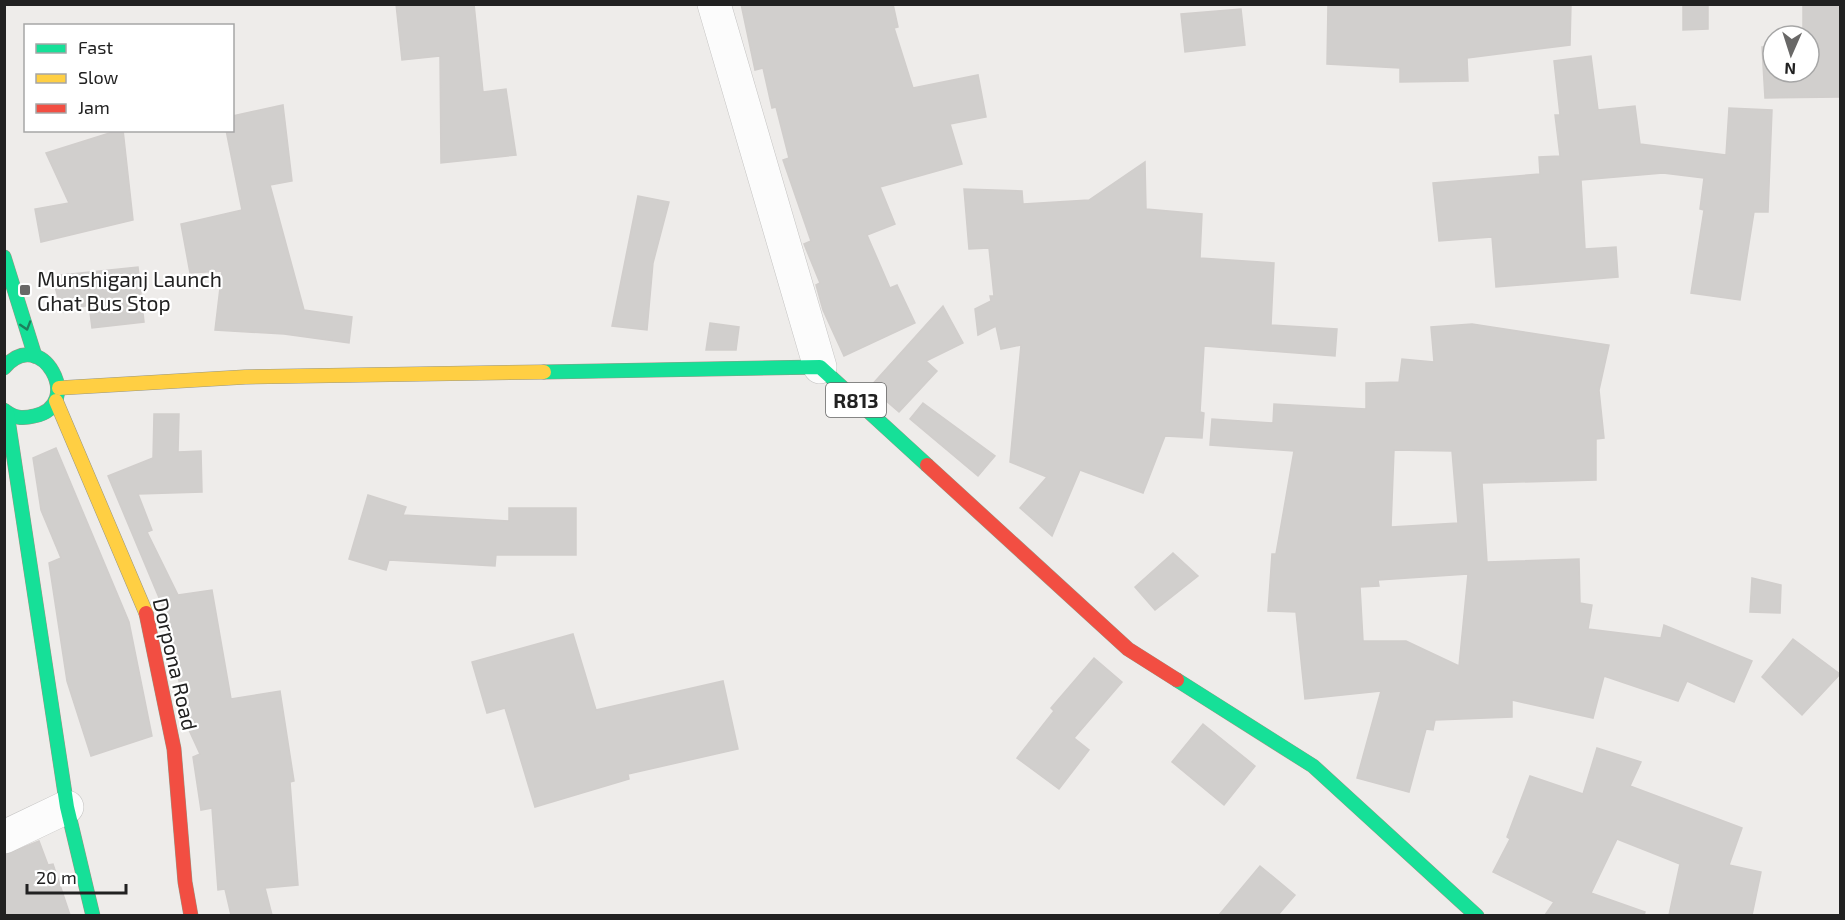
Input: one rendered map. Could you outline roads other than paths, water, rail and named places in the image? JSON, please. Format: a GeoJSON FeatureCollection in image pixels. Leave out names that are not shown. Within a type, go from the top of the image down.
{"type":"FeatureCollection","features":[{"type":"Feature","properties":{"kind":"main road"},"geometry":{"type":"LineString","coordinates":[[4,257],[34,356],[20,357],[7,363],[4,368]]}},
{"type":"Feature","properties":{"kind":"main road","name":"Dorpona Road"},"geometry":{"type":"LineString","coordinates":[[34,356],[47,363],[56,374],[57,394],[147,616],[174,750],[184,882],[191,915]]}},
{"type":"Feature","properties":{"kind":"main road","name":"R813"},"geometry":{"type":"LineString","coordinates":[[57,394],[245,377],[820,368],[1128,649],[1312,766],[1477,915]]}},
{"type":"Feature","properties":{"kind":"main road"},"geometry":{"type":"LineString","coordinates":[[6,411],[20,418],[34,418],[47,412],[57,394]]}},
{"type":"Feature","properties":{"kind":"main road"},"geometry":{"type":"LineString","coordinates":[[6,411],[67,807],[93,915]]}},
{"type":"Feature","properties":{"kind":"street"},"geometry":{"type":"LineString","coordinates":[[714,4],[820,368]]}},
{"type":"Feature","properties":{"kind":"street"},"geometry":{"type":"LineString","coordinates":[[4,837],[67,807]]}},
{"type":"Feature","properties":{"kind":"place","name":"Munshiganj Launch Ghat Bus Stop"},"geometry":{"type":"Point","coordinates":[25,290]}}]}
